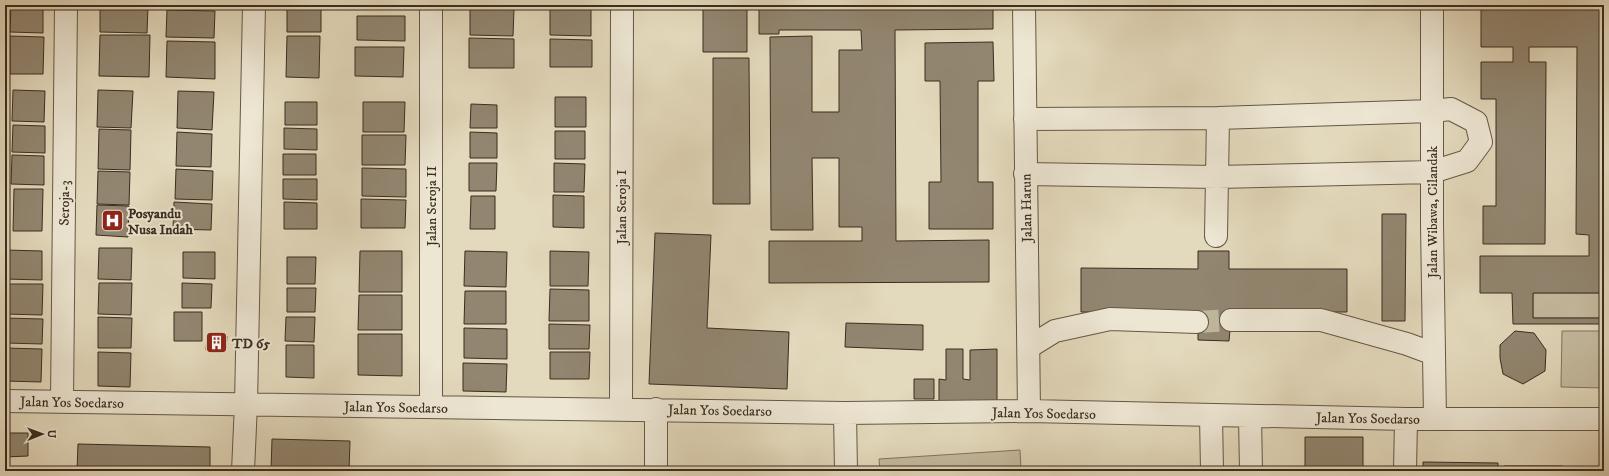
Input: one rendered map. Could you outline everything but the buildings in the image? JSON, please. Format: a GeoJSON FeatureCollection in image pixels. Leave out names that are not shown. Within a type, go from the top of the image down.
{"type":"FeatureCollection","features":[{"type":"Feature","properties":{"kind":"street","name":"Seroja-3"},"geometry":{"type":"LineString","coordinates":[[62,401],[66,5]]}},
{"type":"Feature","properties":{"kind":"street"},"geometry":{"type":"LineString","coordinates":[[243,471],[246,404],[254,5]]}},
{"type":"Feature","properties":{"kind":"street","name":"Jalan Seroja II"},"geometry":{"type":"LineString","coordinates":[[431,407],[432,5]]}},
{"type":"Feature","properties":{"kind":"street","name":"Jalan Seroja I"},"geometry":{"type":"LineString","coordinates":[[621,410],[622,5]]}},
{"type":"Feature","properties":{"kind":"street","name":"Jalan Harun"},"geometry":{"type":"LineString","coordinates":[[1024,5],[1029,412]]}},
{"type":"Feature","properties":{"kind":"street","name":"Jalan Wibawa, Cilandak"},"geometry":{"type":"LineString","coordinates":[[1432,5],[1432,172],[1436,418]]}},
{"type":"Feature","properties":{"kind":"street"},"geometry":{"type":"LineString","coordinates":[[1025,119],[1218,118],[1432,111],[1450,109],[1476,122],[1481,142],[1467,161],[1432,172],[1217,177],[1025,174]]}},
{"type":"Feature","properties":{"kind":"street"},"geometry":{"type":"LineString","coordinates":[[1216,236],[1218,118]]}},
{"type":"Feature","properties":{"kind":"street"},"geometry":{"type":"LineString","coordinates":[[1029,347],[1055,331],[1110,320],[1197,322]]}},
{"type":"Feature","properties":{"kind":"street"},"geometry":{"type":"LineString","coordinates":[[1231,320],[1321,320],[1407,344],[1434,354]]}},
{"type":"Feature","properties":{"kind":"street","name":"Jalan Yos Soedarso"},"geometry":{"type":"LineString","coordinates":[[5,401],[621,410],[656,409],[845,413],[1029,412],[1406,419],[1604,419]]}},
{"type":"Feature","properties":{"kind":"street"},"geometry":{"type":"LineString","coordinates":[[656,409],[656,471]]}},
{"type":"Feature","properties":{"kind":"street"},"geometry":{"type":"LineString","coordinates":[[845,413],[846,471]]}},
{"type":"Feature","properties":{"kind":"street"},"geometry":{"type":"LineString","coordinates":[[1211,416],[1212,471]]}},
{"type":"Feature","properties":{"kind":"street"},"geometry":{"type":"LineString","coordinates":[[1250,416],[1251,471]]}},
{"type":"Feature","properties":{"kind":"street"},"geometry":{"type":"LineString","coordinates":[[1405,471],[1406,419]]}},
{"type":"Feature","properties":{"kind":"shaded area"},"geometry":{"type":"Polygon","coordinates":[[[1533,293],[1604,293],[1604,318],[1533,318],[1533,293]]]}},
{"type":"Feature","properties":{"kind":"shaded area"},"geometry":{"type":"Polygon","coordinates":[[[1562,331],[1604,331],[1604,388],[1561,387],[1562,331]]]}},
{"type":"Feature","properties":{"kind":"shaded area"},"geometry":{"type":"Polygon","coordinates":[[[1020,450],[1021,471],[880,471],[879,459],[1020,450]]]}},
{"type":"Feature","properties":{"kind":"tunnel"},"geometry":{"type":"LineString","coordinates":[[1197,322],[1231,320]]}},
{"type":"Feature","properties":{"kind":"place","name":"Posyandu Nusa Indah"},"geometry":{"type":"Point","coordinates":[112,221]}},
{"type":"Feature","properties":{"kind":"place","name":"TD 65"},"geometry":{"type":"Point","coordinates":[216,343]}}]}
